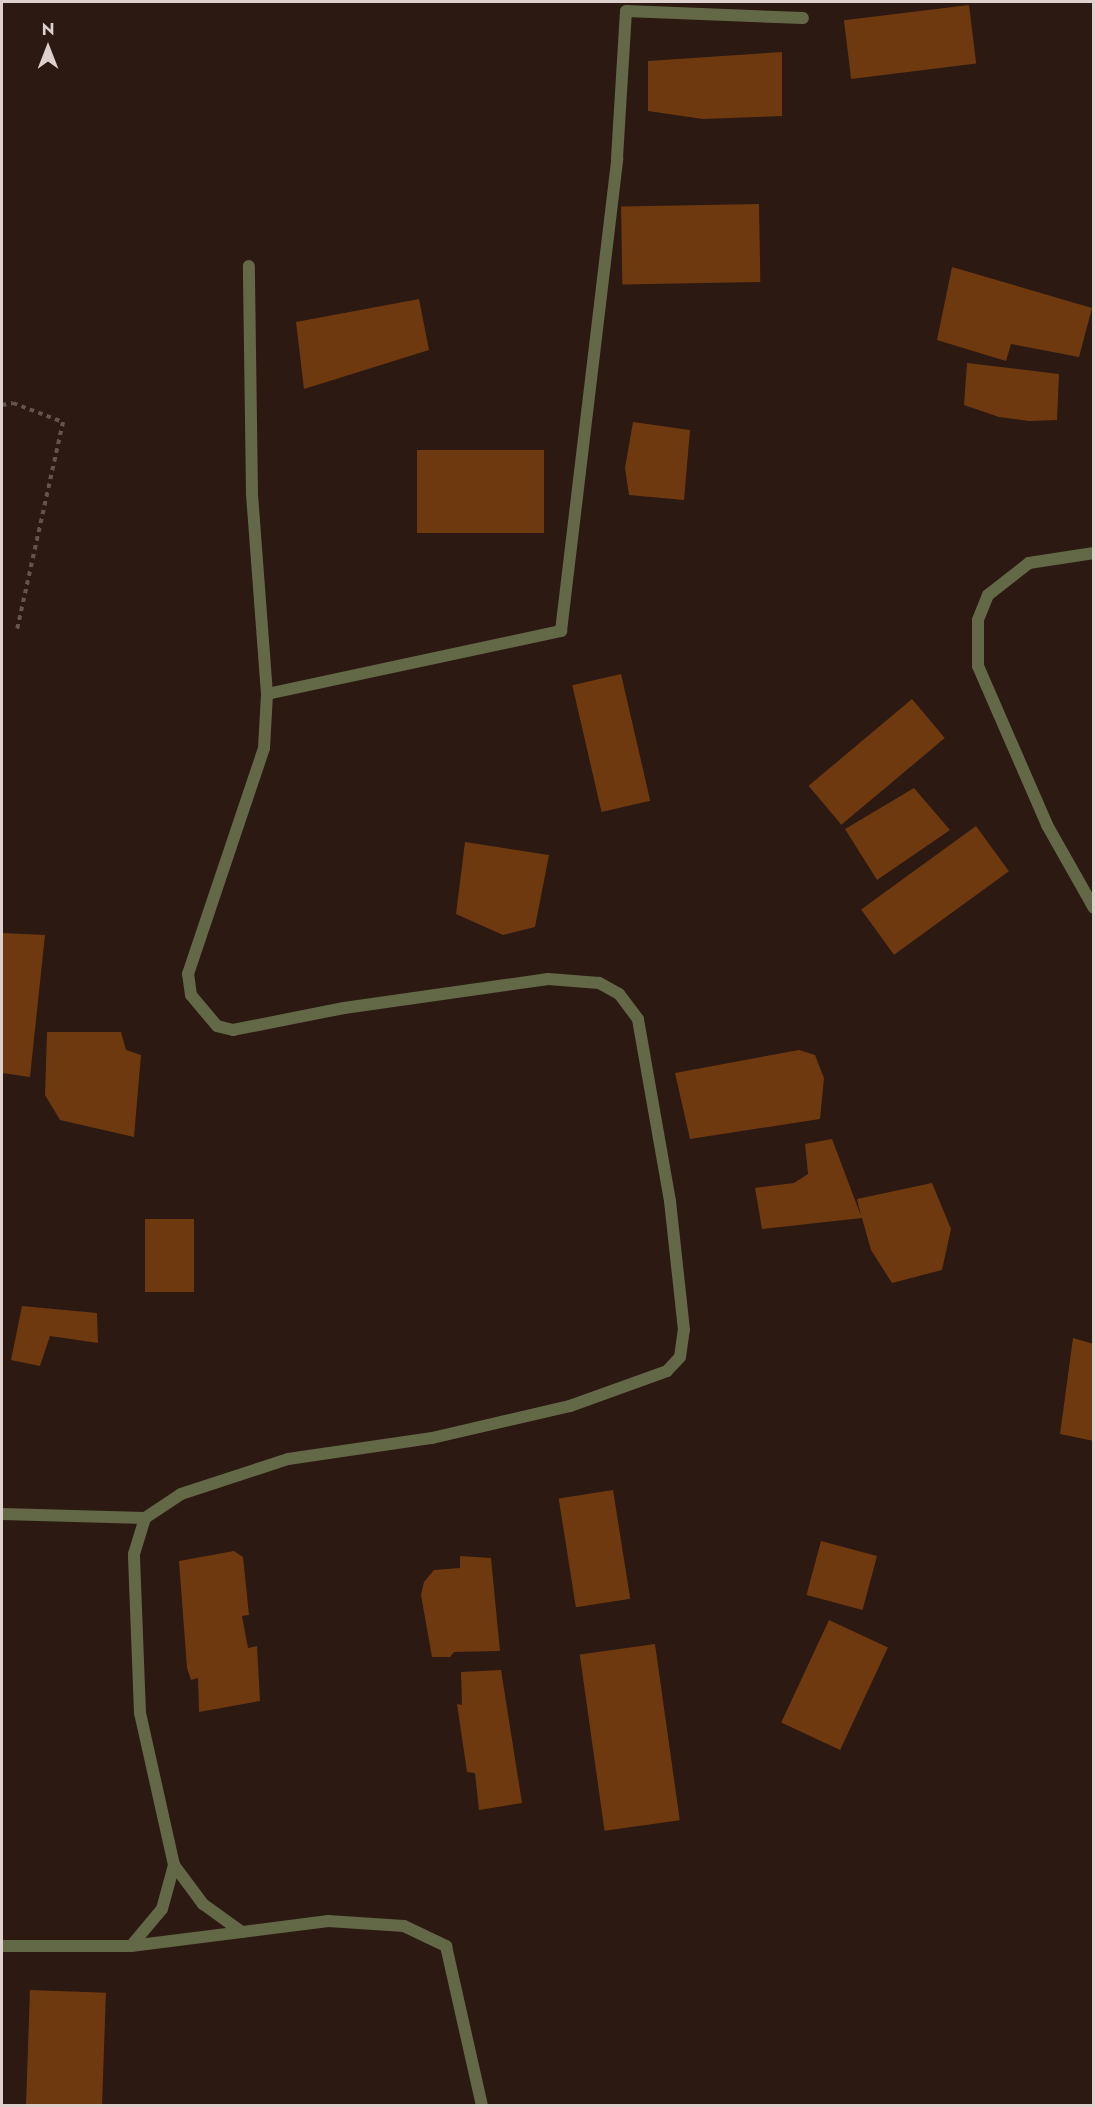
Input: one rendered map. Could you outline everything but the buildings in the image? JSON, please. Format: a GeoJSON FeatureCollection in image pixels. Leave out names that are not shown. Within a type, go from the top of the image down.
{"type":"FeatureCollection","features":[{"type":"Feature","properties":{"kind":"street"},"geometry":{"type":"LineString","coordinates":[[267,694],[561,631],[617,158],[626,11],[803,18]]}},
{"type":"Feature","properties":{"kind":"street"},"geometry":{"type":"LineString","coordinates":[[2,1514],[145,1518],[180,1494],[288,1459],[432,1438],[570,1406],[667,1371],[680,1357],[684,1330],[670,1201],[638,1019],[619,994],[599,983],[548,979],[344,1008],[232,1030],[217,1026],[190,995],[188,974],[264,748],[267,694],[252,493],[249,266]]}},
{"type":"Feature","properties":{"kind":"street"},"geometry":{"type":"LineString","coordinates":[[1094,553],[1029,563],[988,595],[978,620],[978,666],[1047,825],[1094,908]]}},
{"type":"Feature","properties":{"kind":"street"},"geometry":{"type":"LineString","coordinates":[[145,1518],[134,1554],[140,1713],[174,1865],[203,1904],[242,1932]]}},
{"type":"Feature","properties":{"kind":"street"},"geometry":{"type":"LineString","coordinates":[[131,1946],[162,1909],[174,1865]]}},
{"type":"Feature","properties":{"kind":"street"},"geometry":{"type":"LineString","coordinates":[[2,1946],[131,1946],[328,1921],[404,1926],[446,1946],[482,2106]]}},
{"type":"Feature","properties":{"kind":"path"},"geometry":{"type":"LineString","coordinates":[[2,405],[13,404],[63,422],[17,629]]}}]}
